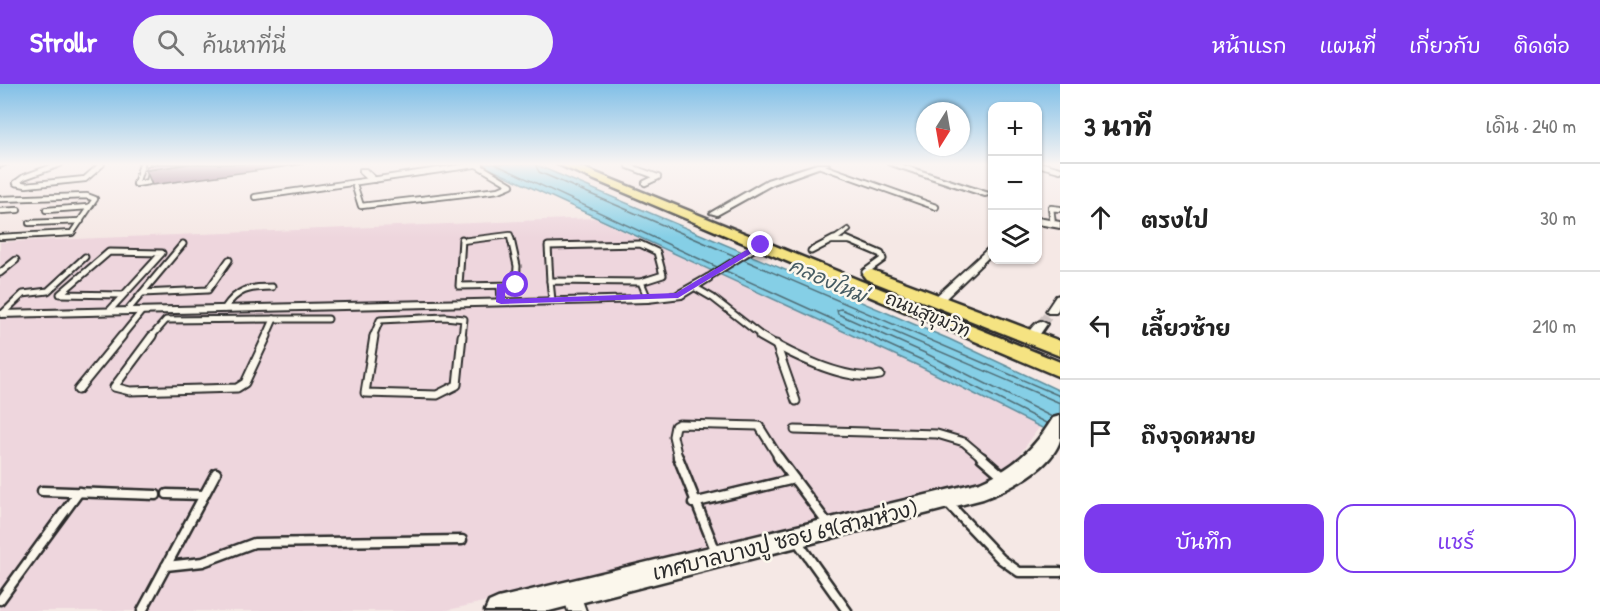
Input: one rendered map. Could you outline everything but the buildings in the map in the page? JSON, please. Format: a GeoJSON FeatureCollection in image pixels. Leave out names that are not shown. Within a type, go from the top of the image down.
{"type":"FeatureCollection","features":[{"type":"Feature","properties":{"kind":"highway","name":"ถนนสุขุมวิท"},"geometry":{"type":"LineString","coordinates":[[619,189],[755,248],[1060,370]]}},
{"type":"Feature","properties":{"kind":"highway","name":"ถนนสุขุมวิท"},"geometry":{"type":"LineString","coordinates":[[658,189],[937,301],[1036,331],[1060,349]]}},
{"type":"Feature","properties":{"kind":"street"},"geometry":{"type":"LineString","coordinates":[[714,213],[759,189]]}},
{"type":"Feature","properties":{"kind":"street"},"geometry":{"type":"LineString","coordinates":[[971,189],[988,194]]}},
{"type":"Feature","properties":{"kind":"street"},"geometry":{"type":"LineString","coordinates":[[1042,222],[1057,225]]}},
{"type":"Feature","properties":{"kind":"street"},"geometry":{"type":"LineString","coordinates":[[937,301],[988,252]]}},
{"type":"Feature","properties":{"kind":"street"},"geometry":{"type":"LineString","coordinates":[[1,314],[648,298],[678,296],[707,278]]}},
{"type":"Feature","properties":{"kind":"street"},"geometry":{"type":"LineString","coordinates":[[1052,311],[1060,298]]}},
{"type":"Feature","properties":{"kind":"street","name":"เทศบาลบางปู ซอย 69(สามห่วง)"},"geometry":{"type":"LineString","coordinates":[[498,611],[574,601],[718,558],[945,499],[1008,480],[1036,460],[1056,430]]}},
{"type":"Feature","properties":{"kind":"lane"},"geometry":{"type":"LineString","coordinates":[[255,197],[313,189]]}},
{"type":"Feature","properties":{"kind":"lane"},"geometry":{"type":"LineString","coordinates":[[356,189],[361,206],[403,203],[423,197],[502,189]]}},
{"type":"Feature","properties":{"kind":"lane"},"geometry":{"type":"LineString","coordinates":[[886,189],[936,207]]}},
{"type":"Feature","properties":{"kind":"lane"},"geometry":{"type":"LineString","coordinates":[[0,199],[94,197],[75,230],[67,234],[0,237]]}},
{"type":"Feature","properties":{"kind":"lane"},"geometry":{"type":"LineString","coordinates":[[46,210],[88,207]]}},
{"type":"Feature","properties":{"kind":"lane"},"geometry":{"type":"LineString","coordinates":[[1057,225],[1051,208],[1060,209]]}},
{"type":"Feature","properties":{"kind":"lane"},"geometry":{"type":"LineString","coordinates":[[0,212],[18,210]]}},
{"type":"Feature","properties":{"kind":"lane"},"geometry":{"type":"LineString","coordinates":[[29,223],[81,221]]}},
{"type":"Feature","properties":{"kind":"lane"},"geometry":{"type":"LineString","coordinates":[[811,251],[848,230]]}},
{"type":"Feature","properties":{"kind":"lane"},"geometry":{"type":"LineString","coordinates":[[512,236],[517,284],[500,286],[459,286],[464,237],[512,236]]}},
{"type":"Feature","properties":{"kind":"lane"},"geometry":{"type":"LineString","coordinates":[[835,238],[845,239],[881,254],[883,259],[879,264],[865,273]]}},
{"type":"Feature","properties":{"kind":"lane"},"geometry":{"type":"LineString","coordinates":[[127,311],[183,244]]}},
{"type":"Feature","properties":{"kind":"lane"},"geometry":{"type":"LineString","coordinates":[[550,281],[641,282],[663,275],[657,252],[640,244],[548,246],[550,281],[552,300]]}},
{"type":"Feature","properties":{"kind":"lane"},"geometry":{"type":"LineString","coordinates":[[707,278],[755,248]]}},
{"type":"Feature","properties":{"kind":"lane"},"geometry":{"type":"LineString","coordinates":[[109,311],[162,253],[109,252],[60,294],[64,296],[123,295]]}},
{"type":"Feature","properties":{"kind":"lane"},"geometry":{"type":"LineString","coordinates":[[1,314],[23,294],[48,291],[85,257]]}},
{"type":"Feature","properties":{"kind":"lane"},"geometry":{"type":"LineString","coordinates":[[0,273],[16,260]]}},
{"type":"Feature","properties":{"kind":"lane"},"geometry":{"type":"LineString","coordinates":[[142,293],[207,290],[229,260]]}},
{"type":"Feature","properties":{"kind":"lane"},"geometry":{"type":"LineString","coordinates":[[641,282],[648,298]]}},
{"type":"Feature","properties":{"kind":"lane"},"geometry":{"type":"LineString","coordinates":[[500,286],[501,302]]}},
{"type":"Feature","properties":{"kind":"lane"},"geometry":{"type":"LineString","coordinates":[[694,286],[722,304],[763,338],[833,369],[861,378],[875,378],[880,375]]}},
{"type":"Feature","properties":{"kind":"lane"},"geometry":{"type":"LineString","coordinates":[[224,309],[235,291],[272,287]]}},
{"type":"Feature","properties":{"kind":"lane"},"geometry":{"type":"LineString","coordinates":[[445,317],[448,303]]}},
{"type":"Feature","properties":{"kind":"lane"},"geometry":{"type":"LineString","coordinates":[[315,319],[319,306]]}},
{"type":"Feature","properties":{"kind":"lane"},"geometry":{"type":"LineString","coordinates":[[78,390],[142,311]]}},
{"type":"Feature","properties":{"kind":"lane"},"geometry":{"type":"LineString","coordinates":[[445,317],[464,319],[457,385],[437,395],[365,393],[375,329],[380,320],[445,317]]}},
{"type":"Feature","properties":{"kind":"lane"},"geometry":{"type":"LineString","coordinates":[[275,318],[244,383],[237,388],[130,391],[118,390],[114,387],[158,327],[166,320],[275,318],[327,319]]}},
{"type":"Feature","properties":{"kind":"lane"},"geometry":{"type":"LineString","coordinates":[[776,344],[796,401]]}},
{"type":"Feature","properties":{"kind":"lane"},"geometry":{"type":"LineString","coordinates":[[718,558],[693,503],[672,433],[675,426],[679,424],[755,424],[768,436],[774,450],[831,528]]}},
{"type":"Feature","properties":{"kind":"lane"},"geometry":{"type":"LineString","coordinates":[[795,430],[937,434],[964,442],[1008,480]]}},
{"type":"Feature","properties":{"kind":"lane"},"geometry":{"type":"LineString","coordinates":[[142,611],[216,473]]}},
{"type":"Feature","properties":{"kind":"lane"},"geometry":{"type":"LineString","coordinates":[[693,503],[794,479]]}},
{"type":"Feature","properties":{"kind":"lane"},"geometry":{"type":"LineString","coordinates":[[42,491],[156,495]]}},
{"type":"Feature","properties":{"kind":"lane"},"geometry":{"type":"LineString","coordinates":[[0,600],[79,492]]}},
{"type":"Feature","properties":{"kind":"lane"},"geometry":{"type":"LineString","coordinates":[[167,494],[204,495]]}},
{"type":"Feature","properties":{"kind":"lane"},"geometry":{"type":"LineString","coordinates":[[945,499],[1000,559],[1019,572],[1060,572]]}},
{"type":"Feature","properties":{"kind":"lane"},"geometry":{"type":"LineString","coordinates":[[795,538],[847,611]]}},
{"type":"Feature","properties":{"kind":"lane"},"geometry":{"type":"LineString","coordinates":[[166,566],[203,562],[254,543],[462,540]]}},
{"type":"Feature","properties":{"kind":"shaded area"},"geometry":{"type":"Polygon","coordinates":[[[595,218],[1043,422],[1010,468],[974,484],[650,564],[444,611],[0,611],[0,242],[595,218]]]}},
{"type":"Feature","properties":{"kind":"water"},"geometry":{"type":"Polygon","coordinates":[[[533,189],[592,189],[949,339],[1060,391],[1060,437],[921,367],[533,189]]]}},
{"type":"Feature","properties":{"kind":"tunnel"},"geometry":{"type":"LineString","coordinates":[[1041,324],[1052,311]]}},
{"type":"Feature","properties":{"kind":"route"},"geometry":{"type":"LineString","coordinates":[[516,285],[500,286],[501,302],[678,296],[761,245]]}},
{"type":"Feature","properties":{"kind":"water label","name":"คลองใหม่"},"geometry":{"type":"Point","coordinates":[828,280]}}]}
